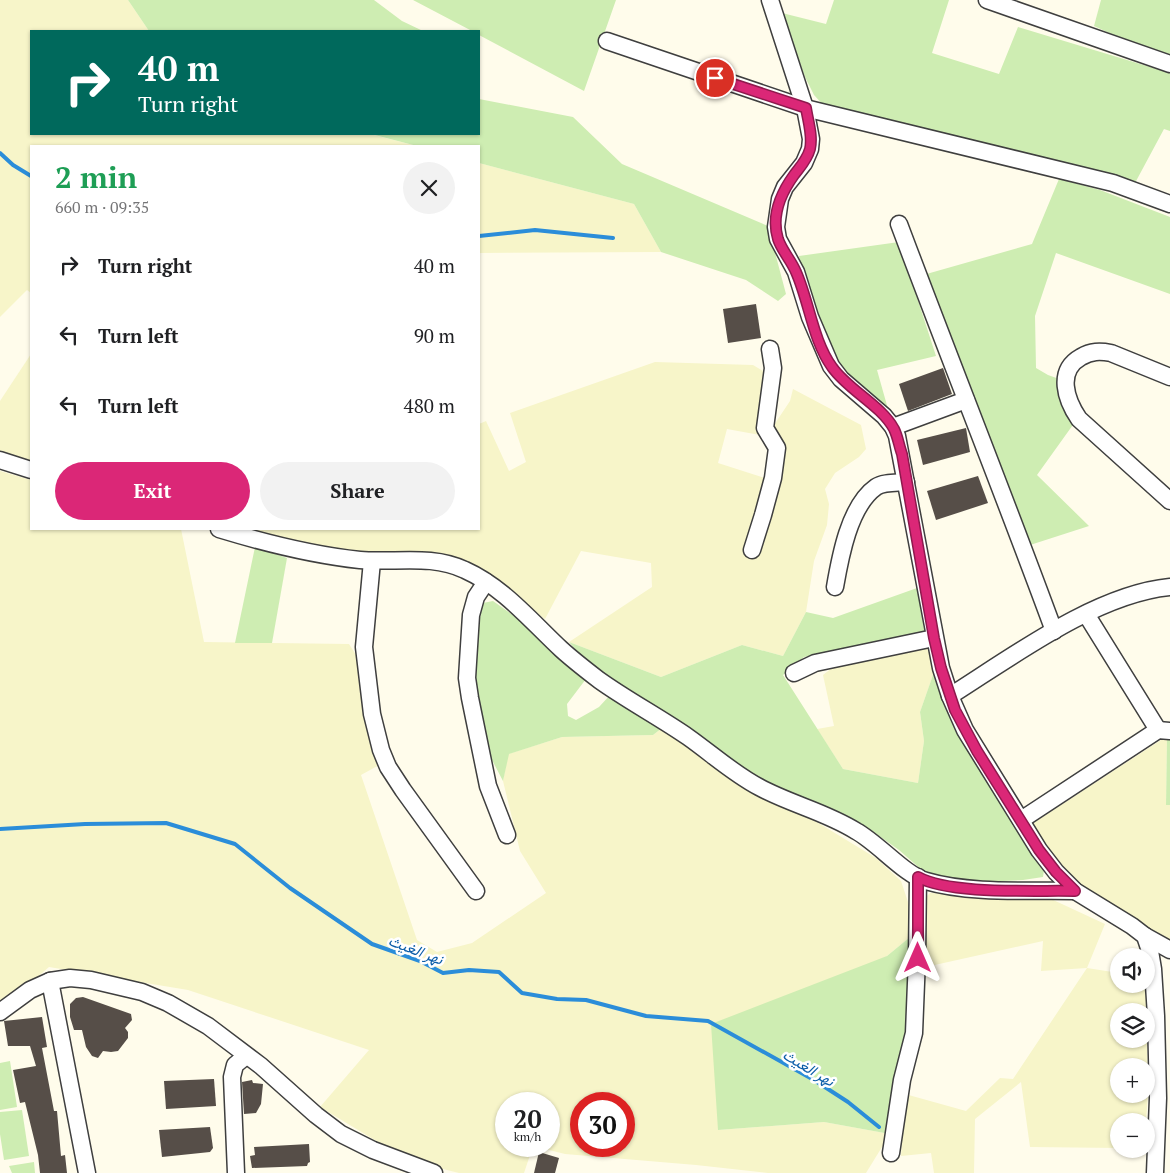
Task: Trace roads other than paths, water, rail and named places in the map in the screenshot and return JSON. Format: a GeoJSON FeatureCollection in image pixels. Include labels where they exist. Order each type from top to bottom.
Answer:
{"type":"FeatureCollection","features":[{"type":"Feature","properties":{"kind":"street"},"geometry":{"type":"LineString","coordinates":[[770,0],[806,108],[810,139],[810,149],[804,163],[785,187],[780,199],[776,227],[778,239],[796,272],[810,317],[831,366],[841,379],[884,416],[893,427],[902,454],[934,638],[950,696],[965,730],[977,751],[1020,820],[1056,872],[1075,891],[1170,950]]}},
{"type":"Feature","properties":{"kind":"street"},"geometry":{"type":"LineString","coordinates":[[987,0],[1170,64]]}},
{"type":"Feature","properties":{"kind":"street"},"geometry":{"type":"LineString","coordinates":[[607,41],[806,108],[1114,183],[1170,204]]}},
{"type":"Feature","properties":{"kind":"street"},"geometry":{"type":"LineString","coordinates":[[899,224],[1010,510],[1054,631]]}},
{"type":"Feature","properties":{"kind":"street"},"geometry":{"type":"LineString","coordinates":[[752,550],[764,516],[777,448],[765,428],[774,368],[770,349]]}},
{"type":"Feature","properties":{"kind":"street"},"geometry":{"type":"LineString","coordinates":[[1170,377],[1102,351],[1085,354],[1076,360],[1070,366],[1067,373],[1066,386],[1071,408],[1079,419],[1170,501]]}},
{"type":"Feature","properties":{"kind":"street"},"geometry":{"type":"LineString","coordinates":[[893,427],[966,400]]}},
{"type":"Feature","properties":{"kind":"street"},"geometry":{"type":"LineString","coordinates":[[0,460],[30,470]]}},
{"type":"Feature","properties":{"kind":"street"},"geometry":{"type":"LineString","coordinates":[[834,587],[841,554],[853,519],[863,500],[877,486],[906,482]]}},
{"type":"Feature","properties":{"kind":"street"},"geometry":{"type":"LineString","coordinates":[[222,530],[266,543],[326,555],[372,561],[410,560],[443,562],[464,569],[486,582],[518,607],[564,652],[600,680],[759,787],[830,818],[869,838],[912,874],[924,881],[964,888],[1075,891]]}},
{"type":"Feature","properties":{"kind":"street"},"geometry":{"type":"LineString","coordinates":[[372,561],[364,647],[372,714],[381,750],[388,767],[403,790],[476,891]]}},
{"type":"Feature","properties":{"kind":"street"},"geometry":{"type":"LineString","coordinates":[[486,582],[476,597],[471,616],[467,678],[488,786],[507,835]]}},
{"type":"Feature","properties":{"kind":"street"},"geometry":{"type":"LineString","coordinates":[[950,696],[1054,631],[1086,614],[1134,594],[1170,588]]}},
{"type":"Feature","properties":{"kind":"street"},"geometry":{"type":"LineString","coordinates":[[1020,820],[1164,731],[1086,614]]}},
{"type":"Feature","properties":{"kind":"street"},"geometry":{"type":"LineString","coordinates":[[794,673],[815,663],[934,638]]}},
{"type":"Feature","properties":{"kind":"street"},"geometry":{"type":"LineString","coordinates":[[891,1153],[902,1080],[914,1032],[918,958],[918,877]]}},
{"type":"Feature","properties":{"kind":"street"},"geometry":{"type":"LineString","coordinates":[[1145,936],[1150,950],[1163,1019],[1164,1099],[1155,1173]]}},
{"type":"Feature","properties":{"kind":"street"},"geometry":{"type":"LineString","coordinates":[[0,1012],[30,990],[50,981],[70,978],[91,980],[142,992],[168,1003],[208,1026],[261,1066],[340,1134],[360,1144],[434,1173]]}},
{"type":"Feature","properties":{"kind":"street"},"geometry":{"type":"LineString","coordinates":[[50,981],[87,1173]]}},
{"type":"Feature","properties":{"kind":"street"},"geometry":{"type":"LineString","coordinates":[[236,1173],[231,1096],[232,1071],[239,1061],[246,1056]]}},
{"type":"Feature","properties":{"kind":"waterway"},"geometry":{"type":"LineString","coordinates":[[0,153],[13,165],[30,175]]}},
{"type":"Feature","properties":{"kind":"waterway"},"geometry":{"type":"LineString","coordinates":[[480,236],[535,230],[613,238]]}},
{"type":"Feature","properties":{"kind":"waterway","name":"نهر الغيث"},"geometry":{"type":"LineString","coordinates":[[0,829],[85,824],[166,823],[235,844],[290,888],[372,944],[420,961],[443,973],[469,970],[499,972],[522,993],[557,999],[586,1000],[646,1016],[708,1021],[814,1080],[848,1102],[879,1127]]}}]}
